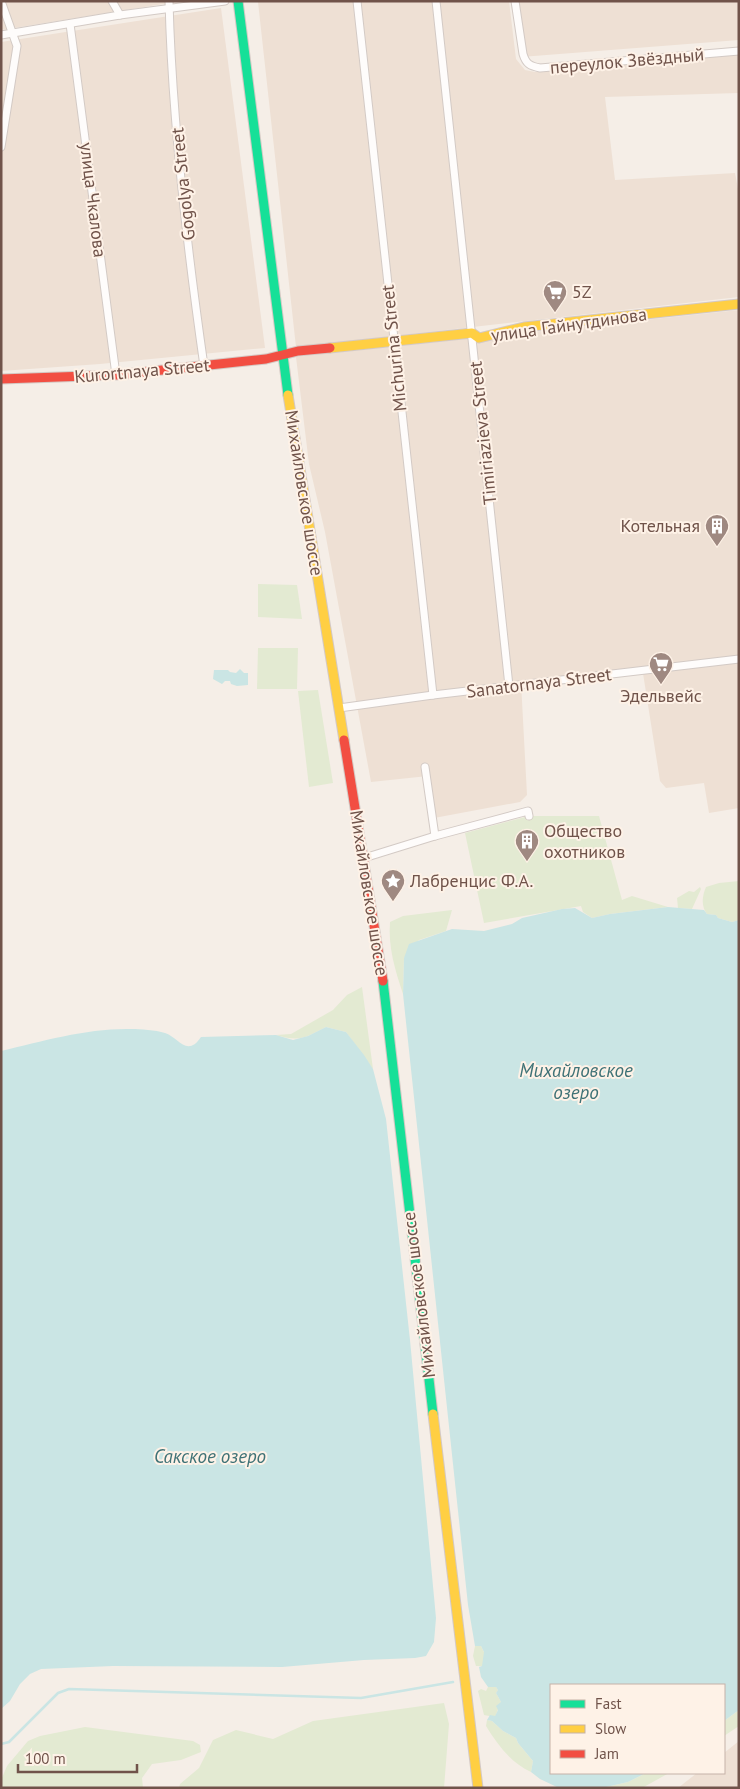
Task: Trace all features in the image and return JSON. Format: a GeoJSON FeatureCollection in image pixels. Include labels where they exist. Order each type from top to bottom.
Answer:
{"type":"FeatureCollection","features":[{"type":"Feature","properties":{"kind":"main road","name":"Михайловское шоссе"},"geometry":{"type":"LineString","coordinates":[[238,1],[282,355],[386,1004],[416,1275],[478,1788]]}},
{"type":"Feature","properties":{"kind":"main road","name":"улица Гайнутдинова"},"geometry":{"type":"LineString","coordinates":[[282,355],[298,351],[472,333],[479,338],[524,327],[739,304]]}},
{"type":"Feature","properties":{"kind":"main road","name":"Kurortnaya Street"},"geometry":{"type":"LineString","coordinates":[[1,379],[116,375],[266,359],[282,355]]}},
{"type":"Feature","properties":{"kind":"street"},"geometry":{"type":"LineString","coordinates":[[1,1],[14,33],[17,46],[1,147]]}},
{"type":"Feature","properties":{"kind":"street"},"geometry":{"type":"LineString","coordinates":[[112,1],[120,15]]}},
{"type":"Feature","properties":{"kind":"street","name":"Gogolya Street"},"geometry":{"type":"LineString","coordinates":[[169,1],[175,107],[204,366]]}},
{"type":"Feature","properties":{"kind":"street"},"geometry":{"type":"LineString","coordinates":[[1,35],[120,15],[169,10],[225,1]]}},
{"type":"Feature","properties":{"kind":"street","name":"Michurina Street"},"geometry":{"type":"LineString","coordinates":[[357,1],[433,695]]}},
{"type":"Feature","properties":{"kind":"street","name":"Timiriazieva Street"},"geometry":{"type":"LineString","coordinates":[[436,1],[509,686]]}},
{"type":"Feature","properties":{"kind":"street","name":"переулок Звёздный"},"geometry":{"type":"LineString","coordinates":[[515,1],[523,54],[526,62],[531,67],[540,68],[739,51]]}},
{"type":"Feature","properties":{"kind":"street","name":"улица Чкалова"},"geometry":{"type":"LineString","coordinates":[[70,24],[116,375]]}},
{"type":"Feature","properties":{"kind":"street","name":"Sanatornaya Street"},"geometry":{"type":"LineString","coordinates":[[339,708],[739,659]]}},
{"type":"Feature","properties":{"kind":"street"},"geometry":{"type":"LineString","coordinates":[[425,767],[436,836]]}},
{"type":"Feature","properties":{"kind":"street"},"geometry":{"type":"LineString","coordinates":[[364,858],[528,811],[529,816]]}},
{"type":"Feature","properties":{"kind":"shaded area"},"geometry":{"type":"Polygon","coordinates":[[[1,1],[182,1],[1,30],[1,1]]]}},
{"type":"Feature","properties":{"kind":"shaded area"},"geometry":{"type":"Polygon","coordinates":[[[509,1],[516,59],[525,70],[535,72],[739,54],[739,93],[605,97],[615,180],[735,173],[739,194],[739,297],[296,347],[258,2],[509,1]]]}},
{"type":"Feature","properties":{"kind":"shaded area"},"geometry":{"type":"Polygon","coordinates":[[[516,1],[739,1],[739,40],[521,57],[516,1]]]}},
{"type":"Feature","properties":{"kind":"shaded area"},"geometry":{"type":"Polygon","coordinates":[[[221,8],[265,348],[100,364],[1,371],[1,42],[221,8]]]}},
{"type":"Feature","properties":{"kind":"shaded area"},"geometry":{"type":"Polygon","coordinates":[[[739,310],[739,808],[709,813],[704,783],[666,788],[660,781],[642,667],[521,682],[527,795],[520,802],[434,818],[428,776],[371,782],[325,532],[309,464],[296,357],[739,310]]]}},
{"type":"Feature","properties":{"kind":"shaded area"},"geometry":{"type":"Polygon","coordinates":[[[739,1741],[739,1788],[678,1788],[696,1774],[725,1774],[725,1752],[739,1741]]]}},
{"type":"Feature","properties":{"kind":"green space"},"geometry":{"type":"Polygon","coordinates":[[[258,584],[297,585],[302,619],[258,617],[258,584]]]}},
{"type":"Feature","properties":{"kind":"green space"},"geometry":{"type":"Polygon","coordinates":[[[258,648],[298,648],[297,689],[257,689],[258,648]]]}},
{"type":"Feature","properties":{"kind":"green space"},"geometry":{"type":"Polygon","coordinates":[[[318,690],[333,783],[309,787],[298,691],[318,690]]]}},
{"type":"Feature","properties":{"kind":"green space"},"geometry":{"type":"Polygon","coordinates":[[[529,816],[599,816],[622,900],[632,896],[668,907],[592,918],[583,912],[581,906],[484,923],[465,833],[529,816]]]}},
{"type":"Feature","properties":{"kind":"green space"},"geometry":{"type":"Polygon","coordinates":[[[739,881],[739,920],[732,922],[718,918],[716,915],[707,914],[703,901],[706,887],[719,883],[739,881]]]}},
{"type":"Feature","properties":{"kind":"green space"},"geometry":{"type":"Polygon","coordinates":[[[700,887],[701,889],[692,909],[678,908],[677,898],[689,891],[694,892],[700,887]]]}},
{"type":"Feature","properties":{"kind":"green space"},"geometry":{"type":"Polygon","coordinates":[[[452,910],[446,931],[419,940],[404,958],[403,994],[391,949],[390,922],[403,916],[452,910]]]}},
{"type":"Feature","properties":{"kind":"green space"},"geometry":{"type":"Polygon","coordinates":[[[362,987],[373,1069],[346,1032],[326,1027],[302,1038],[276,1035],[291,1034],[333,1010],[347,995],[362,987]]]}},
{"type":"Feature","properties":{"kind":"green space"},"geometry":{"type":"Polygon","coordinates":[[[475,1646],[481,1646],[484,1652],[485,1666],[476,1666],[473,1656],[475,1646]]]}},
{"type":"Feature","properties":{"kind":"green space"},"geometry":{"type":"Polygon","coordinates":[[[488,1687],[496,1687],[498,1690],[496,1693],[501,1702],[495,1717],[484,1715],[478,1691],[481,1689],[486,1691],[488,1687]]]}},
{"type":"Feature","properties":{"kind":"green space"},"geometry":{"type":"Polygon","coordinates":[[[444,1703],[449,1724],[444,1788],[179,1788],[180,1784],[199,1768],[213,1740],[236,1730],[273,1739],[313,1721],[444,1703]]]}},
{"type":"Feature","properties":{"kind":"green space"},"geometry":{"type":"Polygon","coordinates":[[[739,1710],[739,1726],[725,1735],[725,1720],[739,1710]]]}},
{"type":"Feature","properties":{"kind":"green space"},"geometry":{"type":"Polygon","coordinates":[[[487,1720],[492,1721],[503,1731],[516,1738],[533,1761],[531,1772],[517,1764],[500,1746],[486,1726],[487,1720]]]}},
{"type":"Feature","properties":{"kind":"green space"},"geometry":{"type":"Polygon","coordinates":[[[85,1727],[193,1741],[200,1745],[201,1752],[181,1760],[152,1764],[142,1778],[143,1788],[1,1788],[1,1780],[7,1766],[28,1741],[40,1736],[85,1727]]]}},
{"type":"Feature","properties":{"kind":"green space"},"geometry":{"type":"Polygon","coordinates":[[[644,1774],[667,1774],[642,1788],[602,1788],[628,1782],[644,1774]]]}},
{"type":"Feature","properties":{"kind":"water"},"geometry":{"type":"Polygon","coordinates":[[[240,669],[244,673],[248,673],[248,685],[237,686],[231,684],[230,681],[225,681],[222,684],[213,679],[214,670],[228,670],[236,673],[240,669]]]}},
{"type":"Feature","properties":{"kind":"water","name":"Михайловское озеро"},"geometry":{"type":"Polygon","coordinates":[[[668,907],[704,910],[707,914],[716,915],[718,918],[732,922],[739,920],[739,1710],[725,1720],[725,1684],[550,1684],[550,1774],[644,1774],[628,1782],[602,1788],[559,1788],[540,1779],[531,1772],[533,1761],[516,1738],[503,1731],[492,1721],[487,1720],[490,1715],[495,1716],[498,1710],[496,1706],[501,1702],[496,1693],[498,1690],[496,1687],[488,1687],[481,1677],[479,1667],[482,1666],[484,1652],[481,1646],[475,1646],[468,1605],[403,994],[404,958],[409,944],[452,929],[484,931],[512,924],[522,918],[562,909],[575,908],[592,918],[668,907]]]}},
{"type":"Feature","properties":{"kind":"water","name":"Сакское озеро"},"geometry":{"type":"Polygon","coordinates":[[[326,1027],[346,1032],[364,1055],[373,1069],[386,1119],[410,1340],[436,1618],[434,1642],[426,1656],[415,1658],[282,1667],[113,1666],[41,1669],[30,1674],[20,1684],[10,1701],[1,1709],[1,1051],[66,1036],[115,1029],[139,1029],[161,1032],[170,1035],[187,1046],[191,1046],[201,1037],[276,1035],[293,1040],[308,1036],[326,1027]]]}},
{"type":"Feature","properties":{"kind":"waterway"},"geometry":{"type":"LineString","coordinates":[[1,1744],[9,1742],[58,1693],[69,1689],[361,1698],[453,1682]]}},
{"type":"Feature","properties":{"kind":"traffic: fast"},"geometry":{"type":"LineString","coordinates":[[238,1],[288,395]]}},
{"type":"Feature","properties":{"kind":"traffic: fast"},"geometry":{"type":"LineString","coordinates":[[383,981],[433,1414]]}},
{"type":"Feature","properties":{"kind":"traffic: slow"},"geometry":{"type":"LineString","coordinates":[[330,348],[472,333],[479,338],[524,327],[739,304]]}},
{"type":"Feature","properties":{"kind":"traffic: slow"},"geometry":{"type":"LineString","coordinates":[[288,395],[344,740]]}},
{"type":"Feature","properties":{"kind":"traffic: slow"},"geometry":{"type":"LineString","coordinates":[[433,1414],[478,1788]]}},
{"type":"Feature","properties":{"kind":"traffic: jam"},"geometry":{"type":"LineString","coordinates":[[1,379],[116,375],[266,359],[298,351],[330,348]]}},
{"type":"Feature","properties":{"kind":"traffic: jam"},"geometry":{"type":"LineString","coordinates":[[344,740],[383,981]]}},
{"type":"Feature","properties":{"kind":"place","name":"5Z"},"geometry":{"type":"Point","coordinates":[555,313]}},
{"type":"Feature","properties":{"kind":"place","name":"Котельная"},"geometry":{"type":"Point","coordinates":[717,547]}},
{"type":"Feature","properties":{"kind":"place","name":"Эдельвейс"},"geometry":{"type":"Point","coordinates":[661,685]}},
{"type":"Feature","properties":{"kind":"place","name":"Общество охотников"},"geometry":{"type":"Point","coordinates":[527,862]}},
{"type":"Feature","properties":{"kind":"place","name":"Лабренцис Ф.А."},"geometry":{"type":"Point","coordinates":[393,902]}}]}
